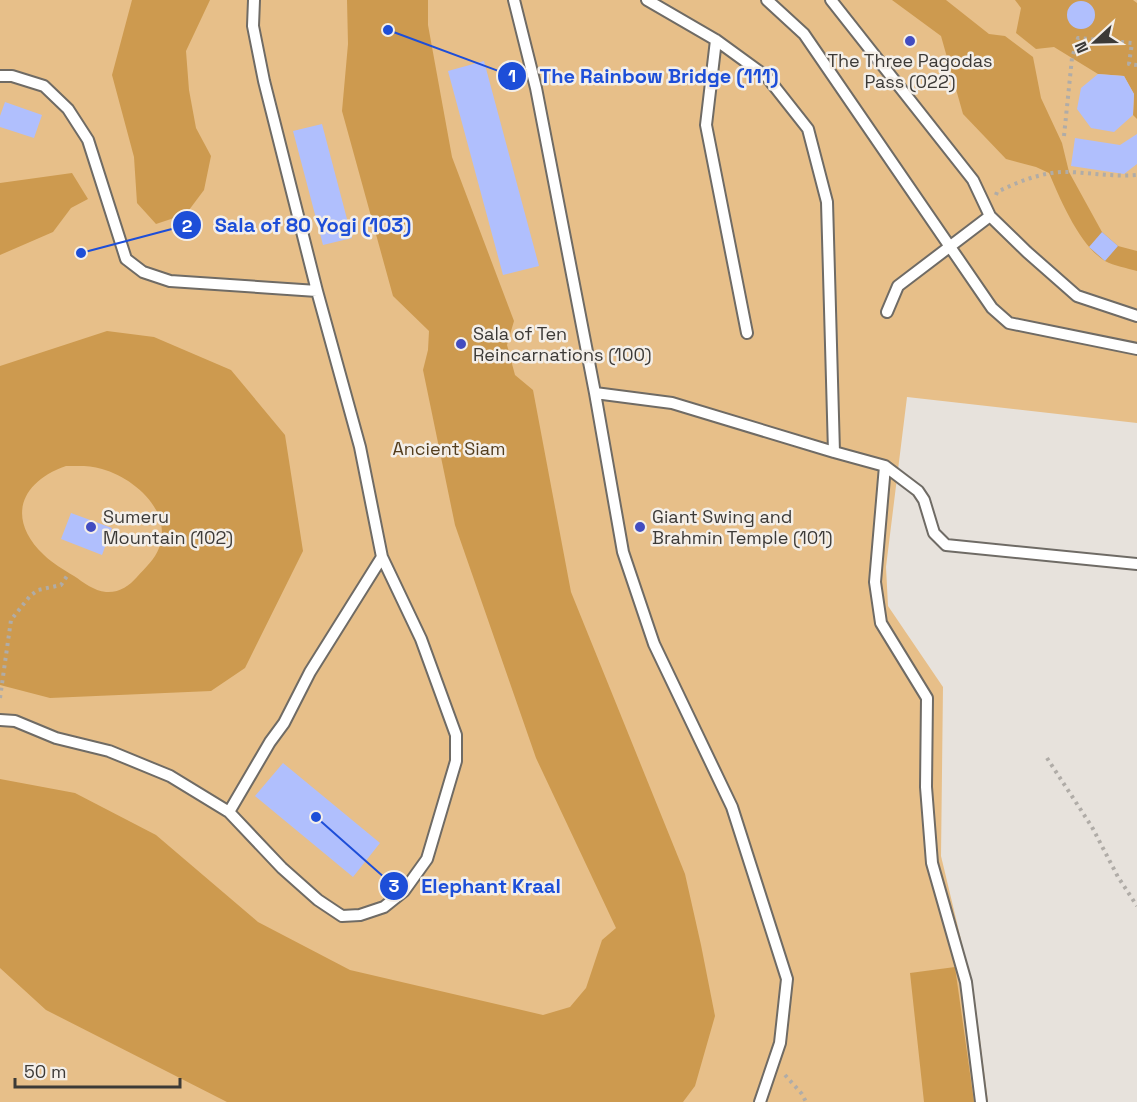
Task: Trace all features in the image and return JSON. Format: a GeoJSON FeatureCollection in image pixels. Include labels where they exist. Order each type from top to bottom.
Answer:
{"type":"FeatureCollection","features":[{"type":"Feature","properties":{"kind":"lane"},"geometry":{"type":"LineString","coordinates":[[0,720],[15,721],[56,738],[109,750],[170,776],[229,812],[282,868],[318,900],[342,916],[360,915],[384,907],[404,891],[427,859],[456,760],[456,735],[421,639],[382,557],[360,447],[317,291],[264,81],[253,26],[254,0]]}},
{"type":"Feature","properties":{"kind":"lane"},"geometry":{"type":"LineString","coordinates":[[514,0],[536,88],[623,552],[654,644],[732,807],[787,979],[780,1043],[760,1102]]}},
{"type":"Feature","properties":{"kind":"lane"},"geometry":{"type":"LineString","coordinates":[[647,0],[716,39],[767,77],[808,129],[827,202],[834,452]]}},
{"type":"Feature","properties":{"kind":"lane"},"geometry":{"type":"LineString","coordinates":[[767,0],[804,34],[992,308],[1009,323],[1137,349]]}},
{"type":"Feature","properties":{"kind":"lane"},"geometry":{"type":"LineString","coordinates":[[831,0],[973,180],[990,216],[1077,296],[1137,316]]}},
{"type":"Feature","properties":{"kind":"lane"},"geometry":{"type":"LineString","coordinates":[[716,39],[706,124],[747,333]]}},
{"type":"Feature","properties":{"kind":"lane"},"geometry":{"type":"LineString","coordinates":[[0,76],[12,76],[44,86],[68,109],[88,140],[126,260],[143,272],[170,281],[317,291]]}},
{"type":"Feature","properties":{"kind":"lane"},"geometry":{"type":"LineString","coordinates":[[887,312],[898,286],[990,216]]}},
{"type":"Feature","properties":{"kind":"lane"},"geometry":{"type":"LineString","coordinates":[[595,393],[672,403],[885,466],[918,491],[924,500],[934,533],[946,545],[1137,564]]}},
{"type":"Feature","properties":{"kind":"lane"},"geometry":{"type":"LineString","coordinates":[[885,466],[875,582],[881,623],[927,698],[926,787],[932,863],[966,982],[981,1102]]}},
{"type":"Feature","properties":{"kind":"lane"},"geometry":{"type":"LineString","coordinates":[[229,812],[270,742],[284,723],[310,672],[382,557]]}},
{"type":"Feature","properties":{"kind":"path"},"geometry":{"type":"LineString","coordinates":[[1064,136],[1072,58],[1078,38],[1132,44],[1129,64],[1137,65]]}},
{"type":"Feature","properties":{"kind":"path"},"geometry":{"type":"LineString","coordinates":[[990,216],[997,192],[1019,182],[1049,173],[1069,172],[1119,177],[1137,175]]}},
{"type":"Feature","properties":{"kind":"path"},"geometry":{"type":"LineString","coordinates":[[0,698],[11,620],[30,596],[38,590],[61,585],[69,573]]}},
{"type":"Feature","properties":{"kind":"path"},"geometry":{"type":"LineString","coordinates":[[1047,758],[1092,827],[1118,877],[1137,906]]}},
{"type":"Feature","properties":{"kind":"path"},"geometry":{"type":"LineString","coordinates":[[774,1062],[802,1094],[806,1102]]}},
{"type":"Feature","properties":{"kind":"green space","name":"Ancient Siam"},"geometry":{"type":"Polygon","coordinates":[[[0,0],[1137,0],[1137,423],[907,397],[886,567],[888,606],[943,687],[941,856],[974,994],[988,1102],[0,1102],[0,0]]]}},
{"type":"Feature","properties":{"kind":"shaded area"},"geometry":{"type":"Polygon","coordinates":[[[132,0],[210,0],[186,51],[189,90],[196,128],[211,156],[204,190],[186,214],[156,224],[137,203],[134,157],[112,75],[132,0]]]}},
{"type":"Feature","properties":{"kind":"shaded area"},"geometry":{"type":"Polygon","coordinates":[[[347,0],[428,0],[428,25],[452,157],[514,321],[507,345],[515,375],[533,390],[571,592],[685,874],[715,1016],[695,1086],[683,1102],[227,1102],[46,1010],[0,968],[0,779],[75,793],[156,835],[258,922],[350,970],[543,1015],[570,1007],[586,988],[602,940],[616,928],[536,758],[455,525],[423,370],[428,350],[429,331],[393,296],[342,111],[348,44],[347,0]]]}},
{"type":"Feature","properties":{"kind":"shaded area"},"geometry":{"type":"Polygon","coordinates":[[[892,0],[946,0],[989,34],[1005,36],[1033,57],[1041,98],[1062,143],[1069,172],[1102,232],[1118,246],[1137,251],[1137,271],[1116,266],[1096,254],[1087,245],[1072,221],[1049,173],[1006,159],[963,114],[941,36],[892,0]]]}},
{"type":"Feature","properties":{"kind":"shaded area"},"geometry":{"type":"Polygon","coordinates":[[[1015,0],[1133,0],[1137,3],[1137,119],[1133,115],[1134,94],[1124,76],[1098,74],[1054,47],[1036,49],[1016,33],[1021,8],[1015,0]]]}},
{"type":"Feature","properties":{"kind":"shaded area"},"geometry":{"type":"Polygon","coordinates":[[[72,173],[88,199],[71,208],[53,232],[0,255],[0,183],[72,173]]]}},
{"type":"Feature","properties":{"kind":"shaded area"},"geometry":{"type":"Polygon","coordinates":[[[107,331],[154,337],[231,370],[285,435],[303,551],[245,668],[211,691],[50,698],[0,685],[0,366],[107,331]],[[66,466],[50,473],[29,492],[22,515],[25,528],[44,555],[58,566],[97,590],[111,592],[119,590],[134,580],[150,563],[159,548],[162,534],[156,509],[138,488],[114,473],[98,468],[66,466]]]}},
{"type":"Feature","properties":{"kind":"shaded area"},"geometry":{"type":"Polygon","coordinates":[[[955,967],[974,1102],[924,1102],[910,973],[955,967]]]}},
{"type":"Feature","properties":{"kind":"building"},"geometry":{"type":"Polygon","coordinates":[[[1081,1],[1091,5],[1095,15],[1091,25],[1081,29],[1071,25],[1067,15],[1071,5],[1081,1]]]}},
{"type":"Feature","properties":{"kind":"building"},"geometry":{"type":"Polygon","coordinates":[[[484,61],[539,266],[503,275],[448,71],[484,61]]]}},
{"type":"Feature","properties":{"kind":"building"},"geometry":{"type":"Polygon","coordinates":[[[1098,74],[1124,76],[1134,94],[1133,115],[1114,132],[1091,128],[1077,109],[1081,88],[1098,74]]]}},
{"type":"Feature","properties":{"kind":"building"},"geometry":{"type":"Polygon","coordinates":[[[5,102],[42,115],[34,138],[0,127],[0,116],[5,102]]]}},
{"type":"Feature","properties":{"kind":"building"},"geometry":{"type":"Polygon","coordinates":[[[322,124],[352,238],[323,245],[293,131],[322,124]]]}},
{"type":"Feature","properties":{"kind":"building"},"geometry":{"type":"Polygon","coordinates":[[[1137,134],[1137,164],[1124,174],[1071,166],[1075,138],[1120,145],[1137,134]]]}},
{"type":"Feature","properties":{"kind":"building"},"geometry":{"type":"Polygon","coordinates":[[[1102,232],[1118,246],[1105,261],[1089,247],[1102,232]]]}},
{"type":"Feature","properties":{"kind":"building"},"geometry":{"type":"Polygon","coordinates":[[[71,513],[112,528],[102,555],[61,539],[71,513]]]}},
{"type":"Feature","properties":{"kind":"building"},"geometry":{"type":"Polygon","coordinates":[[[283,763],[380,843],[353,877],[255,796],[283,763]]]}},
{"type":"Feature","properties":{"kind":"place","name":"The Rainbow Bridge (111)"},"geometry":{"type":"Point","coordinates":[388,30]}},
{"type":"Feature","properties":{"kind":"place","name":"The Three Pagodas Pass (022)"},"geometry":{"type":"Point","coordinates":[910,41]}},
{"type":"Feature","properties":{"kind":"place","name":"Sala of 80 Yogi (103)"},"geometry":{"type":"Point","coordinates":[81,253]}},
{"type":"Feature","properties":{"kind":"place","name":"Sala of Ten Reincarnations (100)"},"geometry":{"type":"Point","coordinates":[461,344]}},
{"type":"Feature","properties":{"kind":"place","name":"Sumeru Mountain (102)"},"geometry":{"type":"Point","coordinates":[91,527]}},
{"type":"Feature","properties":{"kind":"place","name":"Giant Swing and Brahmin Temple (101)"},"geometry":{"type":"Point","coordinates":[640,527]}},
{"type":"Feature","properties":{"kind":"place","name":"Elephant Kraal"},"geometry":{"type":"Point","coordinates":[316,817]}}]}
